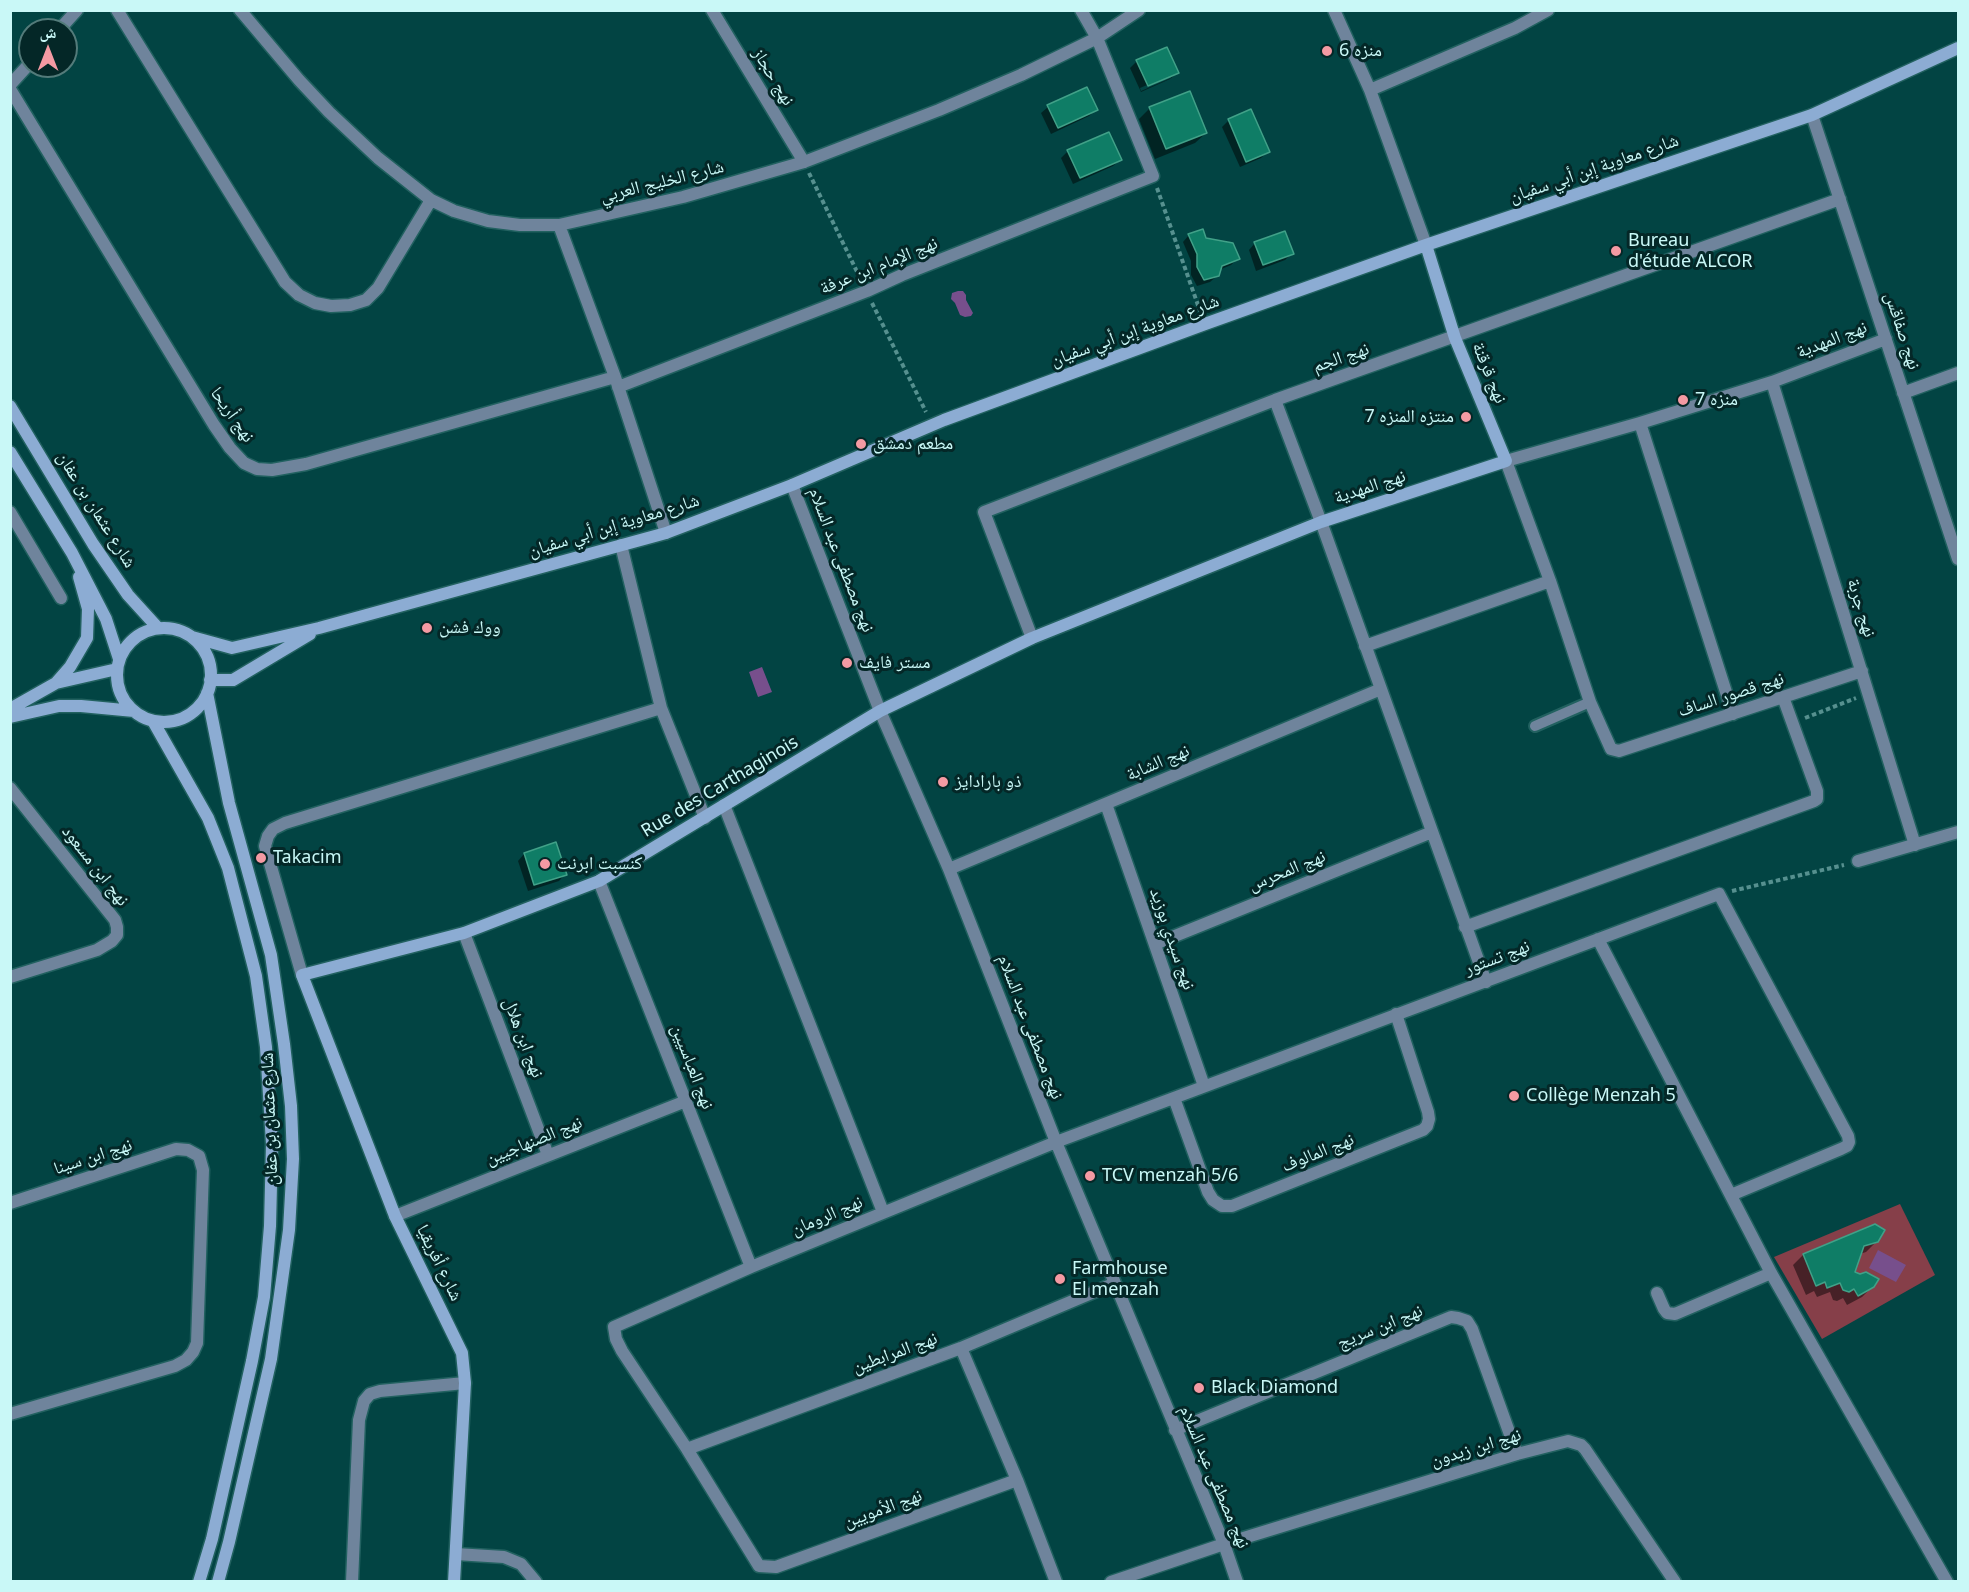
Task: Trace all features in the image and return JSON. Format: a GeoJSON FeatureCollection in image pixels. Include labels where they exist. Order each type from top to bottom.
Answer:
{"type":"FeatureCollection","features":[{"type":"Feature","properties":{"kind":"main road","name":"شارع معاوية إبن أبي سفيان"},"geometry":{"type":"LineString","coordinates":[[158,628],[182,632],[192,638],[232,648],[319,628],[666,533],[792,485],[932,425],[1204,324],[1426,245],[1812,115],[1959,48]]}},
{"type":"Feature","properties":{"kind":"main road","name":"نهج قرقنة"},"geometry":{"type":"LineString","coordinates":[[1426,245],[1455,338],[1506,461]]}},
{"type":"Feature","properties":{"kind":"main road","name":"شارع عثمان بن عفان"},"geometry":{"type":"LineString","coordinates":[[10,406],[93,544],[129,595],[158,628]]}},
{"type":"Feature","properties":{"kind":"main road"},"geometry":{"type":"LineString","coordinates":[[10,452],[72,553],[106,619],[118,664],[117,684],[123,699],[134,711],[153,721],[166,722],[191,713],[200,704],[207,693],[210,680],[207,656],[192,638]]}},
{"type":"Feature","properties":{"kind":"main road","name":"نهج المهدية"},"geometry":{"type":"LineString","coordinates":[[880,711],[1032,638],[1321,522],[1506,461]]}},
{"type":"Feature","properties":{"kind":"main road"},"geometry":{"type":"LineString","coordinates":[[56,683],[70,668],[87,638],[88,609],[72,553]]}},
{"type":"Feature","properties":{"kind":"main road"},"geometry":{"type":"LineString","coordinates":[[118,664],[125,647],[134,638],[146,631],[158,628]]}},
{"type":"Feature","properties":{"kind":"main road","name":"شارع معاوية إبن أبي سفيان"},"geometry":{"type":"LineString","coordinates":[[210,680],[233,680],[319,628]]}},
{"type":"Feature","properties":{"kind":"main road"},"geometry":{"type":"LineString","coordinates":[[10,709],[56,683],[118,664]]}},
{"type":"Feature","properties":{"kind":"main road","name":"شارع عثمان بن عفان"},"geometry":{"type":"LineString","coordinates":[[207,693],[229,803],[271,955],[291,1106],[293,1159],[289,1230],[271,1359],[218,1581]]}},
{"type":"Feature","properties":{"kind":"main road"},"geometry":{"type":"LineString","coordinates":[[10,717],[59,706],[134,711]]}},
{"type":"Feature","properties":{"kind":"main road","name":"Rue des Carthaginois"},"geometry":{"type":"LineString","coordinates":[[302,975],[464,933],[600,881],[880,711]]}},
{"type":"Feature","properties":{"kind":"main road","name":"شارع عثمان بن عفان"},"geometry":{"type":"LineString","coordinates":[[153,721],[208,818],[228,868],[256,976],[266,1047],[272,1144],[270,1226],[264,1298],[214,1527],[199,1581]]}},
{"type":"Feature","properties":{"kind":"main road","name":"شارع أفريقيا"},"geometry":{"type":"LineString","coordinates":[[302,975],[395,1216],[462,1353],[465,1383],[454,1581]]}},
{"type":"Feature","properties":{"kind":"street"},"geometry":{"type":"LineString","coordinates":[[117,10],[285,282],[299,295],[315,303],[331,306],[350,305],[366,300],[378,288],[431,200]]}},
{"type":"Feature","properties":{"kind":"street","name":"شارع الخليج العربي"},"geometry":{"type":"LineString","coordinates":[[240,10],[329,112],[378,158],[431,200],[454,211],[488,221],[520,225],[559,225],[683,197],[804,162],[1022,75],[1097,38],[1139,10]]}},
{"type":"Feature","properties":{"kind":"street","name":"نهج حجاز"},"geometry":{"type":"LineString","coordinates":[[712,10],[804,162]]}},
{"type":"Feature","properties":{"kind":"street"},"geometry":{"type":"LineString","coordinates":[[1081,10],[1097,38],[1153,176]]}},
{"type":"Feature","properties":{"kind":"street","name":"نهج قرقنة"},"geometry":{"type":"LineString","coordinates":[[1334,10],[1370,90],[1426,245]]}},
{"type":"Feature","properties":{"kind":"street"},"geometry":{"type":"LineString","coordinates":[[1370,90],[1515,28],[1548,10]]}},
{"type":"Feature","properties":{"kind":"street","name":"نهج أريحا"},"geometry":{"type":"LineString","coordinates":[[10,87],[214,425],[244,463],[257,469],[272,470],[306,464],[616,382]]}},
{"type":"Feature","properties":{"kind":"street","name":"نهج صفاقس"},"geometry":{"type":"LineString","coordinates":[[1812,115],[1959,559]]}},
{"type":"Feature","properties":{"kind":"street","name":"نهج الإمام ابن عرفة"},"geometry":{"type":"LineString","coordinates":[[616,382],[867,291],[1153,176]]}},
{"type":"Feature","properties":{"kind":"street","name":"نهج الجم"},"geometry":{"type":"LineString","coordinates":[[1032,638],[984,512],[1275,400],[1455,338],[1840,199]]}},
{"type":"Feature","properties":{"kind":"street"},"geometry":{"type":"LineString","coordinates":[[559,225],[616,382],[666,533]]}},
{"type":"Feature","properties":{"kind":"street","name":"نهج المهدية"},"geometry":{"type":"LineString","coordinates":[[1506,461],[1640,423],[1772,381],[1886,339]]}},
{"type":"Feature","properties":{"kind":"street"},"geometry":{"type":"LineString","coordinates":[[1903,393],[1959,373]]}},
{"type":"Feature","properties":{"kind":"street","name":"نهج جربة"},"geometry":{"type":"LineString","coordinates":[[1772,381],[1915,845]]}},
{"type":"Feature","properties":{"kind":"street"},"geometry":{"type":"LineString","coordinates":[[1275,400],[1486,981]]}},
{"type":"Feature","properties":{"kind":"street"},"geometry":{"type":"LineString","coordinates":[[1640,423],[1733,714]]}},
{"type":"Feature","properties":{"kind":"street","name":"نهج قرقنة"},"geometry":{"type":"LineString","coordinates":[[1506,461],[1550,581],[1590,702],[1611,749]]}},
{"type":"Feature","properties":{"kind":"street","name":"نهج مصطفى عبد السلام"},"geometry":{"type":"LineString","coordinates":[[792,485],[880,711],[949,869],[1113,1284],[1224,1544],[1237,1581]]}},
{"type":"Feature","properties":{"kind":"street"},"geometry":{"type":"LineString","coordinates":[[10,512],[62,598]]}},
{"type":"Feature","properties":{"kind":"street"},"geometry":{"type":"LineString","coordinates":[[621,546],[661,708],[705,818]]}},
{"type":"Feature","properties":{"kind":"street"},"geometry":{"type":"LineString","coordinates":[[1365,646],[1550,581]]}},
{"type":"Feature","properties":{"kind":"street","name":"نهج قصور الساف"},"geometry":{"type":"LineString","coordinates":[[1611,749],[1619,751],[1862,671]]}},
{"type":"Feature","properties":{"kind":"street","name":"نهج الشابة"},"geometry":{"type":"LineString","coordinates":[[949,869],[1381,689]]}},
{"type":"Feature","properties":{"kind":"street"},"geometry":{"type":"LineString","coordinates":[[1465,927],[1817,799],[1818,791],[1783,697]]}},
{"type":"Feature","properties":{"kind":"street"},"geometry":{"type":"LineString","coordinates":[[302,975],[265,846],[273,829],[285,823],[661,708]]}},
{"type":"Feature","properties":{"kind":"street","name":"نهج ابن مسعود"},"geometry":{"type":"LineString","coordinates":[[10,788],[115,920],[117,935],[97,950],[10,977]]}},
{"type":"Feature","properties":{"kind":"street","name":"نهج سيدي بوزيد"},"geometry":{"type":"LineString","coordinates":[[1106,804],[1204,1086]]}},
{"type":"Feature","properties":{"kind":"street"},"geometry":{"type":"LineString","coordinates":[[724,805],[883,1212]]}},
{"type":"Feature","properties":{"kind":"street","name":"نهج المحرس"},"geometry":{"type":"LineString","coordinates":[[1155,944],[1432,832]]}},
{"type":"Feature","properties":{"kind":"street"},"geometry":{"type":"LineString","coordinates":[[1858,861],[1959,832]]}},
{"type":"Feature","properties":{"kind":"street","name":"نهج العباسيين"},"geometry":{"type":"LineString","coordinates":[[600,881],[751,1267]]}},
{"type":"Feature","properties":{"kind":"street"},"geometry":{"type":"LineString","coordinates":[[1719,894],[1848,1136],[1849,1142],[1841,1149],[1731,1195]]}},
{"type":"Feature","properties":{"kind":"street","name":"نهج تستور"},"geometry":{"type":"LineString","coordinates":[[1056,1142],[1719,894]]}},
{"type":"Feature","properties":{"kind":"street","name":"نهج ابن هلال"},"geometry":{"type":"LineString","coordinates":[[464,933],[548,1155]]}},
{"type":"Feature","properties":{"kind":"street"},"geometry":{"type":"LineString","coordinates":[[1598,939],[1770,1274],[1947,1581]]}},
{"type":"Feature","properties":{"kind":"street","name":"نهج المالوف"},"geometry":{"type":"LineString","coordinates":[[1174,1098],[1208,1192],[1213,1200],[1222,1206],[1232,1206],[1423,1130],[1427,1126],[1428,1112],[1396,1014]]}},
{"type":"Feature","properties":{"kind":"street","name":"نهج الصنهاجيين"},"geometry":{"type":"LineString","coordinates":[[395,1216],[686,1101]]}},
{"type":"Feature","properties":{"kind":"street","name":"نهج الرومان"},"geometry":{"type":"LineString","coordinates":[[687,1449],[622,1351],[616,1339],[614,1327],[751,1267],[1056,1142]]}},
{"type":"Feature","properties":{"kind":"street","name":"نهج ابن سينا"},"geometry":{"type":"LineString","coordinates":[[10,1203],[176,1149],[188,1150],[199,1156],[203,1170],[197,1343],[193,1352],[186,1360],[175,1366],[10,1414]]}},
{"type":"Feature","properties":{"kind":"street"},"geometry":{"type":"LineString","coordinates":[[1656,1293],[1664,1310],[1675,1314],[1770,1274]]}},
{"type":"Feature","properties":{"kind":"street","name":"نهج المرابطين"},"geometry":{"type":"LineString","coordinates":[[687,1449],[961,1348],[1113,1284]]}},
{"type":"Feature","properties":{"kind":"street","name":"نهج ابن سريج"},"geometry":{"type":"LineString","coordinates":[[1175,1430],[1451,1317],[1467,1322],[1472,1329],[1517,1454]]}},
{"type":"Feature","properties":{"kind":"street"},"geometry":{"type":"LineString","coordinates":[[961,1348],[1017,1480],[1056,1581]]}},
{"type":"Feature","properties":{"kind":"street"},"geometry":{"type":"LineString","coordinates":[[352,1581],[359,1420],[364,1401],[370,1394],[380,1391],[465,1383]]}},
{"type":"Feature","properties":{"kind":"street","name":"نهج ابن زيدون"},"geometry":{"type":"LineString","coordinates":[[1111,1581],[1517,1454],[1568,1441],[1581,1445],[1674,1581]]}},
{"type":"Feature","properties":{"kind":"street","name":"نهج الأمويين"},"geometry":{"type":"LineString","coordinates":[[687,1449],[759,1566],[776,1567],[1017,1480]]}},
{"type":"Feature","properties":{"kind":"street"},"geometry":{"type":"LineString","coordinates":[[456,1554],[504,1557],[521,1563],[536,1581]]}},
{"type":"Feature","properties":{"kind":"lane"},"geometry":{"type":"LineString","coordinates":[[1535,726],[1590,702]]}},
{"type":"Feature","properties":{"kind":"path"},"geometry":{"type":"LineString","coordinates":[[804,162],[932,425]]}},
{"type":"Feature","properties":{"kind":"path"},"geometry":{"type":"LineString","coordinates":[[1153,176],[1204,324]]}},
{"type":"Feature","properties":{"kind":"path"},"geometry":{"type":"LineString","coordinates":[[1793,722],[1868,693]]}},
{"type":"Feature","properties":{"kind":"path"},"geometry":{"type":"LineString","coordinates":[[1719,894],[1858,861]]}},
{"type":"Feature","properties":{"kind":"shaded area"},"geometry":{"type":"Polygon","coordinates":[[[963,291],[966,295],[966,300],[973,313],[971,316],[960,315],[951,299],[952,293],[963,291]]]}},
{"type":"Feature","properties":{"kind":"shaded area"},"geometry":{"type":"Polygon","coordinates":[[[762,667],[772,692],[758,697],[749,672],[762,667]]]}},
{"type":"Feature","properties":{"kind":"shaded area"},"geometry":{"type":"Polygon","coordinates":[[[1900,1204],[1935,1275],[1822,1339],[1774,1257],[1900,1204]]]}},
{"type":"Feature","properties":{"kind":"shaded area"},"geometry":{"type":"Polygon","coordinates":[[[1878,1250],[1906,1265],[1896,1282],[1869,1268],[1878,1250]]]}},
{"type":"Feature","properties":{"kind":"building"},"geometry":{"type":"Polygon","coordinates":[[[1167,47],[1179,73],[1148,86],[1136,60],[1167,47]]]}},
{"type":"Feature","properties":{"kind":"building"},"geometry":{"type":"Polygon","coordinates":[[[1087,87],[1098,110],[1058,128],[1047,105],[1087,87]]]}},
{"type":"Feature","properties":{"kind":"building"},"geometry":{"type":"Polygon","coordinates":[[[1190,91],[1207,133],[1166,149],[1149,107],[1190,91]]]}},
{"type":"Feature","properties":{"kind":"building"},"geometry":{"type":"Polygon","coordinates":[[[1251,109],[1270,152],[1246,162],[1228,119],[1251,109]]]}},
{"type":"Feature","properties":{"kind":"building"},"geometry":{"type":"Polygon","coordinates":[[[1109,132],[1122,160],[1080,178],[1067,150],[1109,132]]]}},
{"type":"Feature","properties":{"kind":"building"},"geometry":{"type":"Polygon","coordinates":[[[1203,229],[1206,238],[1233,243],[1240,259],[1222,266],[1219,276],[1204,280],[1197,267],[1197,254],[1188,234],[1203,229]]]}},
{"type":"Feature","properties":{"kind":"building"},"geometry":{"type":"Polygon","coordinates":[[[1285,231],[1294,254],[1263,265],[1254,242],[1285,231]]]}},
{"type":"Feature","properties":{"kind":"building","name":"كنسبت ابرنت"},"geometry":{"type":"Polygon","coordinates":[[[556,842],[567,875],[534,885],[524,853],[556,842]]]}},
{"type":"Feature","properties":{"kind":"building"},"geometry":{"type":"Polygon","coordinates":[[[1875,1224],[1885,1230],[1878,1242],[1864,1246],[1855,1272],[1860,1274],[1866,1272],[1879,1279],[1874,1287],[1858,1296],[1854,1289],[1849,1292],[1843,1290],[1840,1283],[1827,1288],[1825,1282],[1816,1286],[1803,1254],[1875,1224]]]}},
{"type":"Feature","properties":{"kind":"place","name":"منزه 6"},"geometry":{"type":"Point","coordinates":[1327,51]}},
{"type":"Feature","properties":{"kind":"place","name":"Bureau d'étude ALCOR"},"geometry":{"type":"Point","coordinates":[1616,251]}},
{"type":"Feature","properties":{"kind":"place","name":"منزه 7"},"geometry":{"type":"Point","coordinates":[1683,400]}},
{"type":"Feature","properties":{"kind":"place","name":"منتزه المنزه 7"},"geometry":{"type":"Point","coordinates":[1466,417]}},
{"type":"Feature","properties":{"kind":"place","name":"مطعم دمشق"},"geometry":{"type":"Point","coordinates":[861,444]}},
{"type":"Feature","properties":{"kind":"place","name":"ووك فشن"},"geometry":{"type":"Point","coordinates":[427,628]}},
{"type":"Feature","properties":{"kind":"place","name":"مستر فايف"},"geometry":{"type":"Point","coordinates":[847,663]}},
{"type":"Feature","properties":{"kind":"place","name":"ذو بارادايز"},"geometry":{"type":"Point","coordinates":[943,782]}},
{"type":"Feature","properties":{"kind":"place","name":"Takacim"},"geometry":{"type":"Point","coordinates":[261,858]}},
{"type":"Feature","properties":{"kind":"place","name":"كنسبت ابرنت"},"geometry":{"type":"Point","coordinates":[545,864]}},
{"type":"Feature","properties":{"kind":"place","name":"Collège Menzah 5"},"geometry":{"type":"Point","coordinates":[1514,1096]}},
{"type":"Feature","properties":{"kind":"place","name":"TCV menzah 5/6"},"geometry":{"type":"Point","coordinates":[1090,1176]}},
{"type":"Feature","properties":{"kind":"place","name":"Farmhouse El menzah"},"geometry":{"type":"Point","coordinates":[1060,1279]}},
{"type":"Feature","properties":{"kind":"place","name":"Black Diamond"},"geometry":{"type":"Point","coordinates":[1199,1388]}}]}
